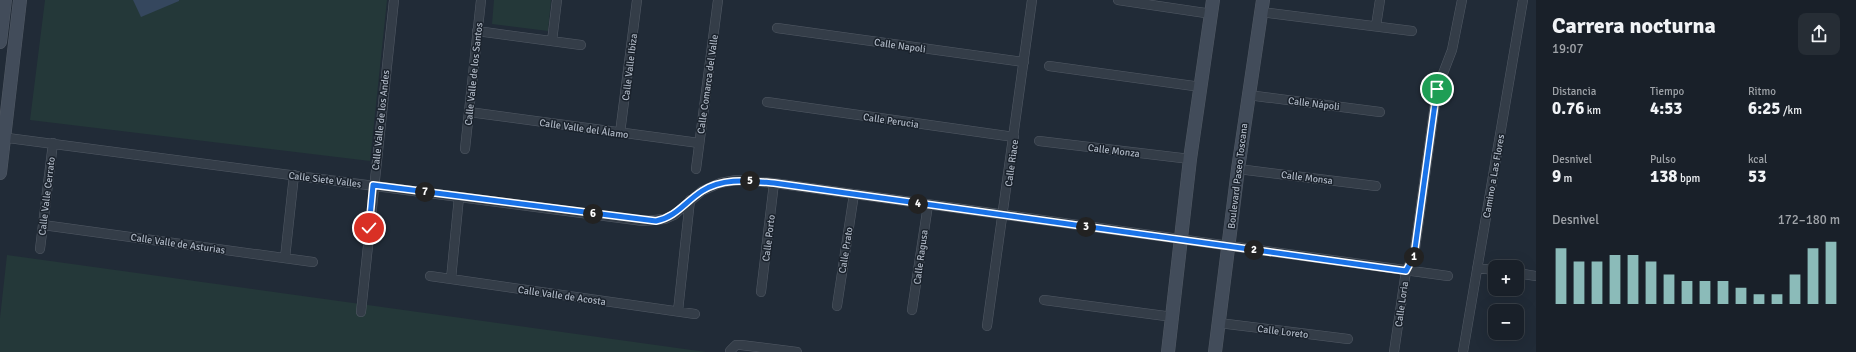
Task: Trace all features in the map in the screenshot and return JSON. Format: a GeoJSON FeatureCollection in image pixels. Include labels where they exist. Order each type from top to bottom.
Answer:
{"type":"FeatureCollection","features":[{"type":"Feature","properties":{"kind":"street"},"geometry":{"type":"LineString","coordinates":[[0,42],[1,18],[5,0]]}},
{"type":"Feature","properties":{"kind":"street"},"geometry":{"type":"LineString","coordinates":[[0,174],[4,102],[20,0]]}},
{"type":"Feature","properties":{"kind":"street","name":"Calle Valle de los Andes"},"geometry":{"type":"LineString","coordinates":[[361,312],[373,185],[394,0]]}},
{"type":"Feature","properties":{"kind":"street","name":"Calle Valle de los Santos"},"geometry":{"type":"LineString","coordinates":[[465,149],[481,0]]}},
{"type":"Feature","properties":{"kind":"street"},"geometry":{"type":"LineString","coordinates":[[552,41],[557,0]]}},
{"type":"Feature","properties":{"kind":"street","name":"Calle Valle Ibiza"},"geometry":{"type":"LineString","coordinates":[[620,133],[637,0]]}},
{"type":"Feature","properties":{"kind":"street","name":"Calle Comarca del Valle"},"geometry":{"type":"LineString","coordinates":[[696,168],[718,0]]}},
{"type":"Feature","properties":{"kind":"street","name":"Calle Riace"},"geometry":{"type":"LineString","coordinates":[[987,326],[1032,0]]}},
{"type":"Feature","properties":{"kind":"street"},"geometry":{"type":"LineString","coordinates":[[1118,0],[1212,14]]}},
{"type":"Feature","properties":{"kind":"street"},"geometry":{"type":"LineString","coordinates":[[1168,352],[1190,159],[1213,0]]}},
{"type":"Feature","properties":{"kind":"street"},"geometry":{"type":"LineString","coordinates":[[1376,26],[1380,0]]}},
{"type":"Feature","properties":{"kind":"street","name":"Calle Loria"},"geometry":{"type":"LineString","coordinates":[[1394,352],[1406,271],[1414,256],[1437,89],[1452,50],[1462,0]]}},
{"type":"Feature","properties":{"kind":"street","name":"Camino a Las Flores"},"geometry":{"type":"LineString","coordinates":[[1463,352],[1523,0]]}},
{"type":"Feature","properties":{"kind":"street"},"geometry":{"type":"LineString","coordinates":[[1262,6],[1412,31]]}},
{"type":"Feature","properties":{"kind":"street","name":"Boulevard Paseo Toscana"},"geometry":{"type":"LineString","coordinates":[[1215,352],[1248,95],[1262,6]]}},
{"type":"Feature","properties":{"kind":"street","name":"Calle Napoli"},"geometry":{"type":"LineString","coordinates":[[776,28],[1024,62]]}},
{"type":"Feature","properties":{"kind":"street"},"geometry":{"type":"LineString","coordinates":[[478,31],[581,45]]}},
{"type":"Feature","properties":{"kind":"street"},"geometry":{"type":"LineString","coordinates":[[1049,66],[1201,87]]}},
{"type":"Feature","properties":{"kind":"street","name":"Calle Nápoli"},"geometry":{"type":"LineString","coordinates":[[1248,95],[1380,112]]}},
{"type":"Feature","properties":{"kind":"street","name":"Calle Perucia"},"geometry":{"type":"LineString","coordinates":[[767,102],[1014,138]]}},
{"type":"Feature","properties":{"kind":"street","name":"Calle Valle del Álamo"},"geometry":{"type":"LineString","coordinates":[[469,112],[699,143]]}},
{"type":"Feature","properties":{"kind":"street","name":"Calle Siete Valles"},"geometry":{"type":"LineString","coordinates":[[2,137],[656,221],[674,215],[702,191],[727,182],[736,180],[774,183],[1448,276]]}},
{"type":"Feature","properties":{"kind":"street","name":"Calle Monza"},"geometry":{"type":"LineString","coordinates":[[1039,142],[1190,159]]}},
{"type":"Feature","properties":{"kind":"street","name":"Calle Valle Cerrato"},"geometry":{"type":"LineString","coordinates":[[40,249],[53,143]]}},
{"type":"Feature","properties":{"kind":"street","name":"Calle Monsa"},"geometry":{"type":"LineString","coordinates":[[1238,169],[1376,186]]}},
{"type":"Feature","properties":{"kind":"street"},"geometry":{"type":"LineString","coordinates":[[285,258],[294,175]]}},
{"type":"Feature","properties":{"kind":"street","name":"Calle Porto"},"geometry":{"type":"LineString","coordinates":[[761,292],[774,183]]}},
{"type":"Feature","properties":{"kind":"street","name":"Calle Prato"},"geometry":{"type":"LineString","coordinates":[[837,306],[854,194]]}},
{"type":"Feature","properties":{"kind":"street"},"geometry":{"type":"LineString","coordinates":[[451,279],[460,197]]}},
{"type":"Feature","properties":{"kind":"street"},"geometry":{"type":"LineString","coordinates":[[678,311],[690,200]]}},
{"type":"Feature","properties":{"kind":"street","name":"Calle Ragusa"},"geometry":{"type":"LineString","coordinates":[[912,310],[928,205]]}},
{"type":"Feature","properties":{"kind":"street","name":"Calle Valle de Asturias"},"geometry":{"type":"LineString","coordinates":[[43,224],[313,262]]}},
{"type":"Feature","properties":{"kind":"street"},"geometry":{"type":"LineString","coordinates":[[1477,268],[1488,269]]}},
{"type":"Feature","properties":{"kind":"street"},"geometry":{"type":"LineString","coordinates":[[1524,274],[1536,276]]}},
{"type":"Feature","properties":{"kind":"street","name":"Calle Valle de Acosta"},"geometry":{"type":"LineString","coordinates":[[430,276],[695,314]]}},
{"type":"Feature","properties":{"kind":"street"},"geometry":{"type":"LineString","coordinates":[[1044,300],[1173,316]]}},
{"type":"Feature","properties":{"kind":"street","name":"Calle Loreto"},"geometry":{"type":"LineString","coordinates":[[1219,323],[1348,339]]}},
{"type":"Feature","properties":{"kind":"street"},"geometry":{"type":"LineString","coordinates":[[730,351],[738,345],[797,352]]}},
{"type":"Feature","properties":{"kind":"green space"},"geometry":{"type":"Polygon","coordinates":[[[45,0],[387,0],[370,161],[30,120],[45,0]]]}},
{"type":"Feature","properties":{"kind":"green space"},"geometry":{"type":"Polygon","coordinates":[[[494,0],[551,0],[548,31],[492,24],[494,0]]]}},
{"type":"Feature","properties":{"kind":"green space"},"geometry":{"type":"Polygon","coordinates":[[[7,255],[706,352],[0,352],[0,318],[7,255]]]}},
{"type":"Feature","properties":{"kind":"water"},"geometry":{"type":"Polygon","coordinates":[[[133,0],[179,0],[179,1],[141,17],[133,0]]]}},
{"type":"Feature","properties":{"kind":"route"},"geometry":{"type":"LineString","coordinates":[[369,228],[373,185],[643,221],[656,221],[674,215],[702,191],[720,183],[736,180],[774,183],[1406,271],[1414,256],[1437,89]]}}]}
